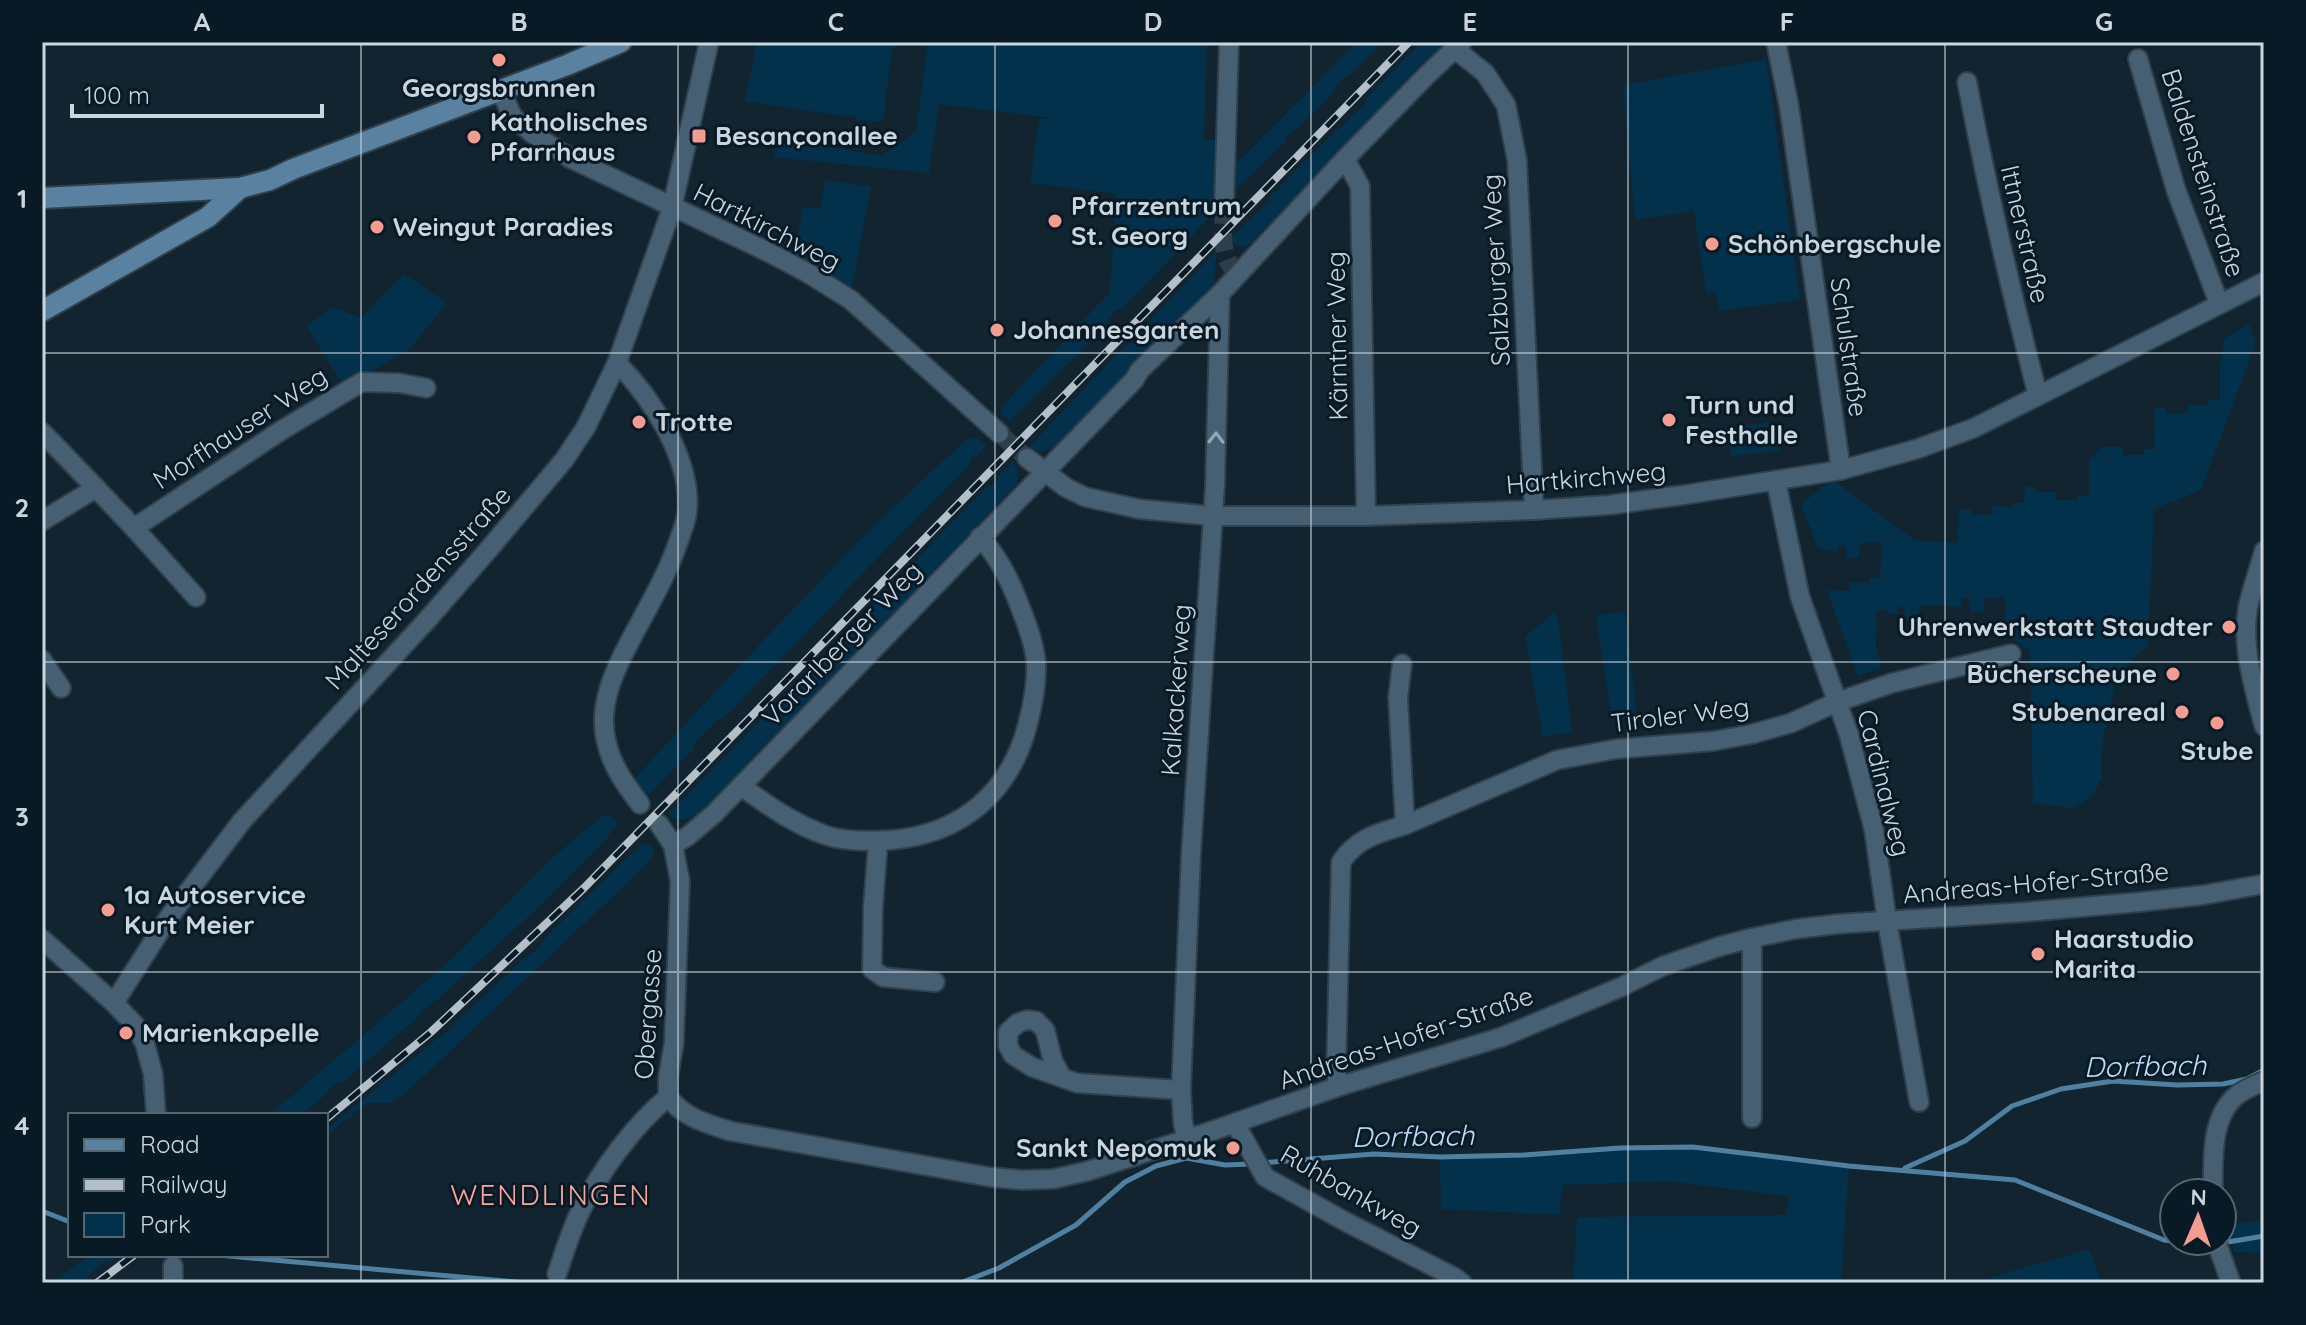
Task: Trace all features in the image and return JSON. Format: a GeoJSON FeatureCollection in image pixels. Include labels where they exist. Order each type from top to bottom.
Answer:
{"type":"FeatureCollection","features":[{"type":"Feature","properties":{"kind":"street"},"geometry":{"type":"LineString","coordinates":[[42,198],[240,188],[270,180],[621,42]]}},
{"type":"Feature","properties":{"kind":"street","name":"Malteserordensstraße"},"geometry":{"type":"LineString","coordinates":[[114,1003],[169,917],[242,821],[428,619],[564,460],[586,427],[617,363],[672,208],[709,42]]}},
{"type":"Feature","properties":{"kind":"street"},"geometry":{"type":"LineString","coordinates":[[1224,206],[1229,42]]}},
{"type":"Feature","properties":{"kind":"street","name":"Schulstraße"},"geometry":{"type":"LineString","coordinates":[[1776,42],[1789,106],[1841,470]]}},
{"type":"Feature","properties":{"kind":"street","name":"Vorarlberger Weg"},"geometry":{"type":"LineString","coordinates":[[673,845],[706,821],[741,786],[1045,473],[1140,370],[1220,294],[1345,159],[1459,46]]}},
{"type":"Feature","properties":{"kind":"street","name":"Salzburger Weg"},"geometry":{"type":"LineString","coordinates":[[1459,46],[1485,73],[1506,105],[1517,160],[1534,510]]}},
{"type":"Feature","properties":{"kind":"street","name":"Baldensteinstraße"},"geometry":{"type":"LineString","coordinates":[[2138,59],[2176,190],[2219,303]]}},
{"type":"Feature","properties":{"kind":"street","name":"Ittnerstraße"},"geometry":{"type":"LineString","coordinates":[[1967,82],[1987,187],[2038,396]]}},
{"type":"Feature","properties":{"kind":"street","name":"Hartkirchweg"},"geometry":{"type":"LineString","coordinates":[[500,90],[513,117],[570,158],[764,250],[851,300],[999,433]]}},
{"type":"Feature","properties":{"kind":"street","name":"Kärntner Weg"},"geometry":{"type":"LineString","coordinates":[[1345,159],[1360,186],[1366,516]]}},
{"type":"Feature","properties":{"kind":"street"},"geometry":{"type":"LineString","coordinates":[[42,311],[208,217],[240,188]]}},
{"type":"Feature","properties":{"kind":"street","name":"Hartkirchweg"},"geometry":{"type":"LineString","coordinates":[[1027,458],[1065,487],[1085,497],[1139,509],[1213,516],[1366,516],[1609,505],[1841,470],[1917,449],[1974,428],[2264,282]]}},
{"type":"Feature","properties":{"kind":"street","name":"Kalkackerweg"},"geometry":{"type":"LineString","coordinates":[[1187,1139],[1181,1090],[1191,854],[1213,516],[1220,294]]}},
{"type":"Feature","properties":{"kind":"street"},"geometry":{"type":"LineString","coordinates":[[617,363],[654,409],[680,460],[688,491],[687,515],[677,546],[667,572],[618,663],[610,685],[604,721],[605,738],[613,764],[640,804]]}},
{"type":"Feature","properties":{"kind":"street","name":"Morfhauser Weg"},"geometry":{"type":"LineString","coordinates":[[134,528],[282,430],[362,382],[399,383],[426,388]]}},
{"type":"Feature","properties":{"kind":"street"},"geometry":{"type":"LineString","coordinates":[[42,432],[196,597]]}},
{"type":"Feature","properties":{"kind":"street","name":"Cardinalweg"},"geometry":{"type":"LineString","coordinates":[[1776,481],[1800,597],[1861,775],[1874,830],[1919,1102]]}},
{"type":"Feature","properties":{"kind":"street"},"geometry":{"type":"LineString","coordinates":[[42,521],[96,488]]}},
{"type":"Feature","properties":{"kind":"street"},"geometry":{"type":"LineString","coordinates":[[741,786],[772,808],[825,835],[846,840],[905,839],[929,833],[966,816],[986,800],[1016,760],[1024,741],[1036,663],[1031,637],[1013,587],[995,553],[980,537]]}},
{"type":"Feature","properties":{"kind":"street"},"geometry":{"type":"LineString","coordinates":[[2264,551],[2246,625],[2249,666],[2264,726]]}},
{"type":"Feature","properties":{"kind":"street","name":"Tiroler Weg"},"geometry":{"type":"LineString","coordinates":[[1340,1086],[1336,1074],[1341,862],[1351,847],[1557,760],[1616,749],[1714,741],[1752,734],[1791,723],[1837,702],[1892,683],[2011,654]]}},
{"type":"Feature","properties":{"kind":"street"},"geometry":{"type":"LineString","coordinates":[[42,660],[61,688]]}},
{"type":"Feature","properties":{"kind":"street"},"geometry":{"type":"LineString","coordinates":[[1402,664],[1398,697],[1405,825]]}},
{"type":"Feature","properties":{"kind":"street","name":"Obergasse"},"geometry":{"type":"LineString","coordinates":[[557,1274],[591,1190],[639,1123],[668,1097],[681,904],[673,845],[659,824]]}},
{"type":"Feature","properties":{"kind":"street"},"geometry":{"type":"LineString","coordinates":[[878,841],[872,969],[883,977],[935,982]]}},
{"type":"Feature","properties":{"kind":"street","name":"Andreas-Hofer-Straße"},"geometry":{"type":"LineString","coordinates":[[668,1097],[684,1114],[696,1121],[730,1131],[976,1174],[1022,1180],[1053,1179],[1088,1171],[1340,1086],[1502,1037],[1663,966],[1752,938],[1809,927],[2140,902],[2264,884]]}},
{"type":"Feature","properties":{"kind":"street"},"geometry":{"type":"LineString","coordinates":[[1752,938],[1752,1118]]}},
{"type":"Feature","properties":{"kind":"street"},"geometry":{"type":"LineString","coordinates":[[42,939],[135,1025],[145,1044],[153,1074],[156,1113]]}},
{"type":"Feature","properties":{"kind":"street"},"geometry":{"type":"LineString","coordinates":[[1061,1076],[1077,1083],[1181,1090]]}},
{"type":"Feature","properties":{"kind":"street"},"geometry":{"type":"LineString","coordinates":[[2214,1177],[2216,1136],[2222,1114],[2234,1097],[2264,1081]]}},
{"type":"Feature","properties":{"kind":"street","name":"Ruhbankweg"},"geometry":{"type":"LineString","coordinates":[[1235,1123],[1265,1177],[1462,1283]]}},
{"type":"Feature","properties":{"kind":"street"},"geometry":{"type":"LineString","coordinates":[[2221,1257],[2231,1283]]}},
{"type":"Feature","properties":{"kind":"green space"},"geometry":{"type":"Polygon","coordinates":[[[767,42],[902,42],[892,49],[883,122],[745,101],[756,46],[767,42]]]}},
{"type":"Feature","properties":{"kind":"green space"},"geometry":{"type":"Polygon","coordinates":[[[928,42],[1207,42],[1204,140],[1215,140],[1215,212],[1010,421],[1001,409],[1006,402],[1109,293],[1117,194],[1030,183],[1039,119],[1052,118],[939,104],[929,173],[773,157],[779,139],[799,145],[800,142],[819,148],[820,145],[882,156],[916,132],[928,42]]]}},
{"type":"Feature","properties":{"kind":"green space"},"geometry":{"type":"Polygon","coordinates":[[[1357,42],[1383,42],[1339,82],[1333,93],[1298,128],[1285,137],[1285,142],[1240,184],[1233,195],[1233,167],[1357,42]]]}},
{"type":"Feature","properties":{"kind":"green space"},"geometry":{"type":"Polygon","coordinates":[[[1422,42],[1450,42],[1252,243],[1245,247],[1237,246],[1233,235],[1366,103],[1367,98],[1422,42]]]}},
{"type":"Feature","properties":{"kind":"green space"},"geometry":{"type":"Polygon","coordinates":[[[1766,59],[1800,300],[1719,311],[1715,292],[1706,293],[1694,211],[1635,220],[1623,85],[1766,59]]]}},
{"type":"Feature","properties":{"kind":"green space"},"geometry":{"type":"Polygon","coordinates":[[[825,180],[871,187],[851,292],[794,255],[803,207],[820,209],[825,180]]]}},
{"type":"Feature","properties":{"kind":"green space"},"geometry":{"type":"Polygon","coordinates":[[[1217,250],[1214,285],[1055,447],[1040,452],[1029,447],[1126,345],[1141,335],[1141,330],[1217,250]]]}},
{"type":"Feature","properties":{"kind":"green space"},"geometry":{"type":"Polygon","coordinates":[[[404,274],[447,303],[408,351],[344,386],[306,326],[332,307],[361,318],[404,274]]]}},
{"type":"Feature","properties":{"kind":"green space"},"geometry":{"type":"Polygon","coordinates":[[[2249,324],[2256,342],[2201,490],[2154,509],[2148,646],[2126,666],[2117,682],[2103,741],[2102,778],[2092,797],[2072,808],[2033,803],[2030,651],[2005,633],[2005,597],[1984,599],[1983,613],[1970,612],[1970,598],[1961,598],[1961,607],[1919,605],[1919,619],[1905,619],[1904,607],[1898,607],[1898,614],[1877,610],[1876,647],[1882,667],[1858,676],[1827,590],[1849,591],[1850,582],[1869,583],[1870,578],[1880,578],[1882,542],[1860,543],[1859,558],[1846,558],[1846,545],[1839,545],[1838,552],[1818,548],[1801,504],[1833,480],[1914,540],[1957,543],[1959,509],[1971,509],[1971,514],[1992,515],[1992,506],[2013,507],[2014,503],[2024,503],[2025,487],[2035,487],[2035,492],[2056,492],[2056,500],[2078,500],[2078,496],[2089,496],[2089,460],[2101,447],[2123,447],[2123,455],[2144,455],[2144,449],[2154,449],[2155,408],[2166,408],[2166,413],[2187,414],[2188,405],[2208,405],[2209,400],[2220,400],[2224,339],[2249,324]]]}},
{"type":"Feature","properties":{"kind":"green space"},"geometry":{"type":"Polygon","coordinates":[[[1775,422],[1779,451],[1731,456],[1728,428],[1775,422]]]}},
{"type":"Feature","properties":{"kind":"green space"},"geometry":{"type":"Polygon","coordinates":[[[972,438],[986,446],[977,456],[973,456],[967,468],[723,719],[720,717],[694,743],[693,750],[647,797],[635,785],[635,778],[837,563],[921,481],[972,438]]]}},
{"type":"Feature","properties":{"kind":"green space"},"geometry":{"type":"Polygon","coordinates":[[[1014,461],[1017,484],[707,807],[684,820],[668,815],[988,486],[994,485],[1014,461]]]}},
{"type":"Feature","properties":{"kind":"green space"},"geometry":{"type":"Polygon","coordinates":[[[1555,612],[1572,732],[1543,737],[1525,637],[1555,612]]]}},
{"type":"Feature","properties":{"kind":"green space"},"geometry":{"type":"Polygon","coordinates":[[[1625,612],[1637,717],[1612,721],[1596,615],[1625,612]]]}},
{"type":"Feature","properties":{"kind":"green space"},"geometry":{"type":"Polygon","coordinates":[[[603,815],[609,815],[619,825],[529,916],[343,1082],[336,1083],[303,1113],[273,1113],[451,960],[552,858],[603,815]]]}},
{"type":"Feature","properties":{"kind":"green space"},"geometry":{"type":"Polygon","coordinates":[[[639,844],[650,845],[654,849],[652,858],[408,1091],[390,1103],[367,1103],[328,1134],[328,1128],[451,1029],[528,955],[536,951],[547,936],[626,858],[638,850],[639,844]]]}},
{"type":"Feature","properties":{"kind":"green space"},"geometry":{"type":"Polygon","coordinates":[[[1693,1147],[1849,1166],[1841,1283],[1573,1283],[1577,1217],[1786,1215],[1789,1196],[1668,1181],[1563,1185],[1559,1215],[1441,1209],[1440,1157],[1693,1147]]]}},
{"type":"Feature","properties":{"kind":"green space"},"geometry":{"type":"Polygon","coordinates":[[[2264,1220],[2264,1253],[2238,1252],[2238,1224],[2264,1220]]]}},
{"type":"Feature","properties":{"kind":"green space"},"geometry":{"type":"Polygon","coordinates":[[[2089,1249],[2102,1283],[1971,1283],[2089,1249]]]}},
{"type":"Feature","properties":{"kind":"green space"},"geometry":{"type":"Polygon","coordinates":[[[88,1257],[116,1257],[110,1262],[103,1262],[81,1283],[52,1283],[88,1257]]]}},
{"type":"Feature","properties":{"kind":"waterway","name":"Dorfbach"},"geometry":{"type":"LineString","coordinates":[[1905,1168],[1965,1141],[2012,1106],[2061,1089],[2113,1081],[2223,1084],[2247,1079],[2264,1070]]}},
{"type":"Feature","properties":{"kind":"waterway","name":"Dorfbach"},"geometry":{"type":"LineString","coordinates":[[1260,1163],[1374,1154],[1440,1157],[1693,1147],[1849,1166],[2015,1180],[2158,1238]]}},
{"type":"Feature","properties":{"kind":"waterway","name":"Dorfbach"},"geometry":{"type":"LineString","coordinates":[[960,1283],[999,1268],[1076,1225],[1125,1182],[1156,1166],[1186,1158],[1225,1165],[1250,1164]]}},
{"type":"Feature","properties":{"kind":"waterway","name":"Dorfbach"},"geometry":{"type":"LineString","coordinates":[[42,1211],[68,1221]]}},
{"type":"Feature","properties":{"kind":"waterway","name":"Dorfbach"},"geometry":{"type":"LineString","coordinates":[[2238,1240],[2264,1236]]}},
{"type":"Feature","properties":{"kind":"waterway","name":"Dorfbach"},"geometry":{"type":"LineString","coordinates":[[241,1257],[526,1283]]}},
{"type":"Feature","properties":{"kind":"tunnel"},"geometry":{"type":"LineString","coordinates":[[1224,206],[1225,252],[1238,274]]}},
{"type":"Feature","properties":{"kind":"tunnel"},"geometry":{"type":"LineString","coordinates":[[999,433],[1027,458]]}},
{"type":"Feature","properties":{"kind":"railway"},"geometry":{"type":"LineString","coordinates":[[328,1117],[431,1032],[583,889],[1409,42]]}},
{"type":"Feature","properties":{"kind":"railway"},"geometry":{"type":"LineString","coordinates":[[97,1283],[131,1257]]}},
{"type":"Feature","properties":{"kind":"place","name":"Georgsbrunnen"},"geometry":{"type":"Point","coordinates":[499,60]}},
{"type":"Feature","properties":{"kind":"place","name":"Besançonallee"},"geometry":{"type":"Point","coordinates":[699,136]}},
{"type":"Feature","properties":{"kind":"place","name":"Katholisches Pfarrhaus"},"geometry":{"type":"Point","coordinates":[474,137]}},
{"type":"Feature","properties":{"kind":"place","name":"Pfarrzentrum St. Georg"},"geometry":{"type":"Point","coordinates":[1055,221]}},
{"type":"Feature","properties":{"kind":"place","name":"Weingut Paradies"},"geometry":{"type":"Point","coordinates":[377,227]}},
{"type":"Feature","properties":{"kind":"place","name":"Schönbergschule"},"geometry":{"type":"Point","coordinates":[1712,244]}},
{"type":"Feature","properties":{"kind":"place","name":"Johannesgarten"},"geometry":{"type":"Point","coordinates":[997,330]}},
{"type":"Feature","properties":{"kind":"place","name":"Turn und Festhalle"},"geometry":{"type":"Point","coordinates":[1669,420]}},
{"type":"Feature","properties":{"kind":"place","name":"Trotte"},"geometry":{"type":"Point","coordinates":[639,422]}},
{"type":"Feature","properties":{"kind":"place","name":"Uhrenwerkstatt Staudter"},"geometry":{"type":"Point","coordinates":[2229,627]}},
{"type":"Feature","properties":{"kind":"place","name":"Bücherscheune"},"geometry":{"type":"Point","coordinates":[2173,674]}},
{"type":"Feature","properties":{"kind":"place","name":"Stubenareal"},"geometry":{"type":"Point","coordinates":[2182,712]}},
{"type":"Feature","properties":{"kind":"place","name":"Stube"},"geometry":{"type":"Point","coordinates":[2217,723]}},
{"type":"Feature","properties":{"kind":"place","name":"1a Autoservice Kurt Meier"},"geometry":{"type":"Point","coordinates":[108,910]}},
{"type":"Feature","properties":{"kind":"place","name":"Haarstudio Marita"},"geometry":{"type":"Point","coordinates":[2038,954]}},
{"type":"Feature","properties":{"kind":"place","name":"Marienkapelle"},"geometry":{"type":"Point","coordinates":[126,1033]}},
{"type":"Feature","properties":{"kind":"place","name":"Sankt Nepomuk"},"geometry":{"type":"Point","coordinates":[1233,1148]}},
{"type":"Feature","properties":{"kind":"district","name":"WENDLINGEN"},"geometry":{"type":"Point","coordinates":[551,1195]}}]}
